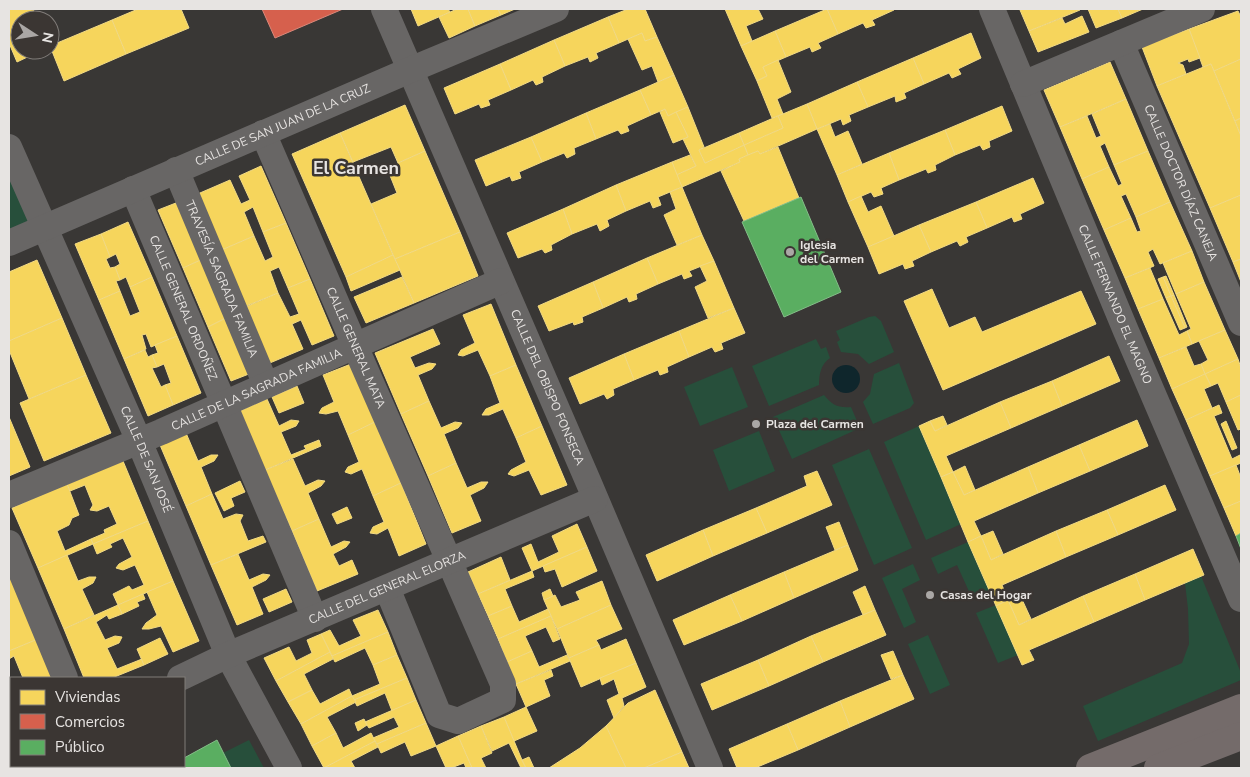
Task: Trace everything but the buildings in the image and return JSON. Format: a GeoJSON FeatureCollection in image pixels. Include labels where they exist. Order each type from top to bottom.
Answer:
{"type":"FeatureCollection","features":[{"type":"Feature","properties":{"kind":"main road"},"geometry":{"type":"LineString","coordinates":[[1090,768],[1241,708]]}},
{"type":"Feature","properties":{"kind":"main road"},"geometry":{"type":"LineString","coordinates":[[1158,768],[1241,736]]}},
{"type":"Feature","properties":{"kind":"street","name":"CALLE DEL OBISPO FONSECA"},"geometry":{"type":"LineString","coordinates":[[384,9],[710,768]]}},
{"type":"Feature","properties":{"kind":"street","name":"CALLE DE SAN JUAN DE LA CRUZ"},"geometry":{"type":"LineString","coordinates":[[9,243],[556,9]]}},
{"type":"Feature","properties":{"kind":"street","name":"CALLE FERNANDO EL MAGNO"},"geometry":{"type":"LineString","coordinates":[[992,9],[1122,322],[1241,599]]}},
{"type":"Feature","properties":{"kind":"street"},"geometry":{"type":"LineString","coordinates":[[1023,84],[1202,9]]}},
{"type":"Feature","properties":{"kind":"street","name":"CALLE DOCTOR DÍAZ CANEJA"},"geometry":{"type":"LineString","coordinates":[[1121,43],[1241,323]]}},
{"type":"Feature","properties":{"kind":"street","name":"CALLE GENERAL MATA"},"geometry":{"type":"LineString","coordinates":[[263,133],[503,684],[503,700],[458,721],[439,715],[387,588]]}},
{"type":"Feature","properties":{"kind":"street","name":"CALLE DE SAN JOSÉ"},"geometry":{"type":"LineString","coordinates":[[9,147],[139,441],[228,655],[289,768]]}},
{"type":"Feature","properties":{"kind":"street","name":"TRAVESÍA SAGRADA FAMILIA"},"geometry":{"type":"LineString","coordinates":[[176,170],[266,385]]}},
{"type":"Feature","properties":{"kind":"street","name":"CALLE GENERAL ORDOÑEZ"},"geometry":{"type":"LineString","coordinates":[[134,189],[315,619]]}},
{"type":"Feature","properties":{"kind":"street","name":"CALLE DE LA SAGRADA FAMILIA"},"geometry":{"type":"LineString","coordinates":[[9,495],[139,441],[501,281]]}},
{"type":"Feature","properties":{"kind":"street","name":"CALLE DEL GENERAL ELORZA"},"geometry":{"type":"LineString","coordinates":[[182,677],[228,655],[595,499]]}},
{"type":"Feature","properties":{"kind":"street"},"geometry":{"type":"LineString","coordinates":[[9,543],[66,677]]}},
{"type":"Feature","properties":{"kind":"green space"},"geometry":{"type":"Polygon","coordinates":[[[9,148],[44,227],[9,242],[9,148]]]}},
{"type":"Feature","properties":{"kind":"green space"},"geometry":{"type":"Polygon","coordinates":[[[875,316],[881,321],[894,352],[869,364],[858,354],[841,352],[837,342],[840,340],[836,331],[875,316]]]}},
{"type":"Feature","properties":{"kind":"green space"},"geometry":{"type":"Polygon","coordinates":[[[816,339],[821,349],[826,347],[830,358],[824,363],[821,370],[819,385],[769,406],[752,366],[816,339]]]}},
{"type":"Feature","properties":{"kind":"green space"},"geometry":{"type":"Polygon","coordinates":[[[899,363],[914,403],[910,408],[873,424],[863,402],[870,394],[874,374],[899,363]]]}},
{"type":"Feature","properties":{"kind":"green space"},"geometry":{"type":"Polygon","coordinates":[[[732,367],[748,407],[700,426],[684,387],[732,367]]]}},
{"type":"Feature","properties":{"kind":"green space"},"geometry":{"type":"Polygon","coordinates":[[[824,395],[836,405],[851,407],[860,428],[792,459],[773,417],[824,395]]]}},
{"type":"Feature","properties":{"kind":"green space"},"geometry":{"type":"Polygon","coordinates":[[[919,426],[961,524],[926,540],[884,442],[919,426]]]}},
{"type":"Feature","properties":{"kind":"green space"},"geometry":{"type":"Polygon","coordinates":[[[759,431],[775,471],[729,491],[713,450],[759,431]]]}},
{"type":"Feature","properties":{"kind":"green space"},"geometry":{"type":"Polygon","coordinates":[[[869,449],[912,548],[874,565],[832,465],[869,449]]]}},
{"type":"Feature","properties":{"kind":"green space"},"geometry":{"type":"Polygon","coordinates":[[[968,542],[990,590],[972,598],[957,565],[938,574],[931,558],[968,542]]]}},
{"type":"Feature","properties":{"kind":"green space"},"geometry":{"type":"Polygon","coordinates":[[[913,564],[920,580],[902,589],[916,622],[904,628],[882,578],[913,564]]]}},
{"type":"Feature","properties":{"kind":"green space"},"geometry":{"type":"Polygon","coordinates":[[[1201,576],[1241,673],[1241,680],[1098,741],[1083,706],[1182,663],[1189,644],[1185,583],[1201,576]]]}},
{"type":"Feature","properties":{"kind":"green space"},"geometry":{"type":"Polygon","coordinates":[[[996,605],[1018,655],[998,663],[976,613],[996,605]]]}},
{"type":"Feature","properties":{"kind":"green space"},"geometry":{"type":"Polygon","coordinates":[[[928,635],[950,685],[930,694],[908,644],[928,635]]]}},
{"type":"Feature","properties":{"kind":"green space"},"geometry":{"type":"Polygon","coordinates":[[[249,740],[264,768],[231,768],[223,753],[249,740]]]}},
{"type":"Feature","properties":{"kind":"green space"},"geometry":{"type":"Polygon","coordinates":[[[57,767],[146,768],[58,768],[57,767]]]}},
{"type":"Feature","properties":{"kind":"water"},"geometry":{"type":"Polygon","coordinates":[[[846,365],[856,369],[860,379],[856,389],[846,393],[836,389],[832,379],[836,369],[846,365]]]}},
{"type":"Feature","properties":{"kind":"place","name":"Iglesia del Carmen"},"geometry":{"type":"Point","coordinates":[790,252]}},
{"type":"Feature","properties":{"kind":"place","name":"Plaza del Carmen"},"geometry":{"type":"Point","coordinates":[756,424]}},
{"type":"Feature","properties":{"kind":"place","name":"Casas del Hogar"},"geometry":{"type":"Point","coordinates":[930,595]}},
{"type":"Feature","properties":{"kind":"district","name":"El Carmen"},"geometry":{"type":"Point","coordinates":[356,168]}}]}
